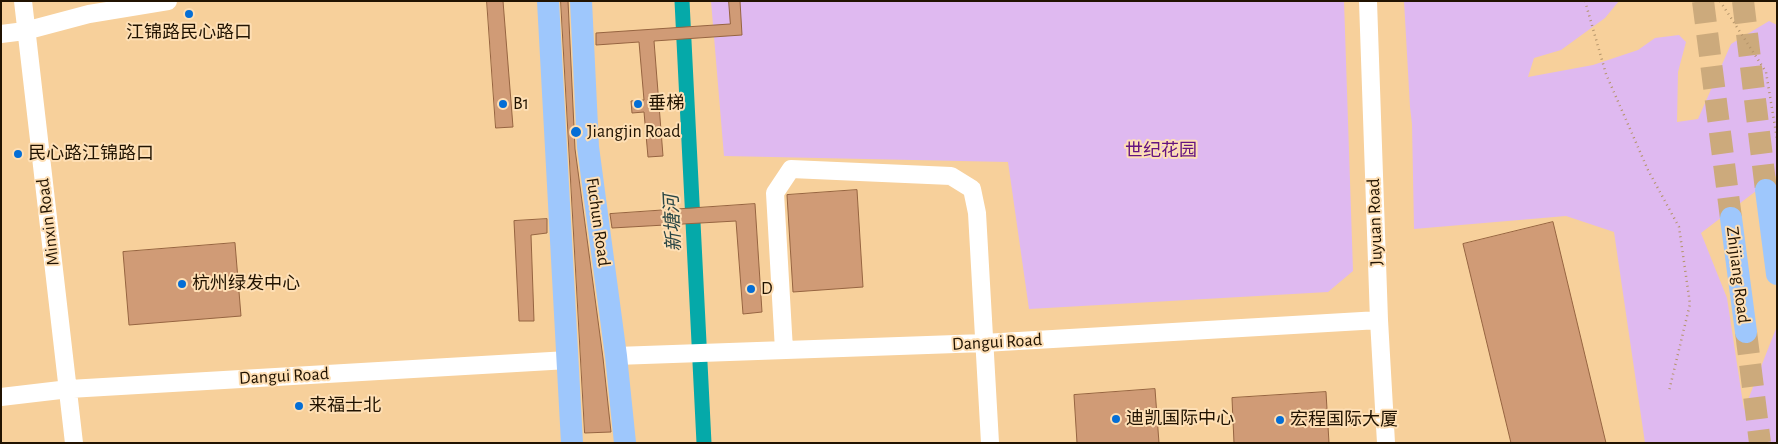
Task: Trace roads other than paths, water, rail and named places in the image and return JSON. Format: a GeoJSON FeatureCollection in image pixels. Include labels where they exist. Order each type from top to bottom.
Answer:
{"type":"FeatureCollection","features":[{"type":"Feature","properties":{"kind":"main road","name":"Fuchun Road"},"geometry":{"type":"LineString","coordinates":[[548,1],[572,443]]}},
{"type":"Feature","properties":{"kind":"main road","name":"Fuchun Road"},"geometry":{"type":"LineString","coordinates":[[581,1],[588,147],[616,356],[625,443]]}},
{"type":"Feature","properties":{"kind":"main road"},"geometry":{"type":"LineString","coordinates":[[1766,190],[1777,274]]}},
{"type":"Feature","properties":{"kind":"main road","name":"Zhijiang Road"},"geometry":{"type":"LineString","coordinates":[[1731,218],[1746,332]]}},
{"type":"Feature","properties":{"kind":"street","name":"Minxin Road"},"geometry":{"type":"LineString","coordinates":[[23,1],[74,443]]}},
{"type":"Feature","properties":{"kind":"street"},"geometry":{"type":"LineString","coordinates":[[1,34],[25,31],[89,14],[168,1]]}},
{"type":"Feature","properties":{"kind":"street","name":"Juyuan Road"},"geometry":{"type":"LineString","coordinates":[[1368,1],[1379,320],[1386,443]]}},
{"type":"Feature","properties":{"kind":"street"},"geometry":{"type":"LineString","coordinates":[[784,350],[775,193],[790,169],[951,176],[972,188],[977,213],[990,443]]}},
{"type":"Feature","properties":{"kind":"street","name":"Dangui Road"},"geometry":{"type":"LineString","coordinates":[[616,356],[984,343],[1379,320]]}},
{"type":"Feature","properties":{"kind":"street","name":"Dangui Road"},"geometry":{"type":"LineString","coordinates":[[1,398],[69,389],[568,360]]}},
{"type":"Feature","properties":{"kind":"waterway","name":"新塘河"},"geometry":{"type":"LineString","coordinates":[[682,1],[704,443]]}},
{"type":"Feature","properties":{"kind":"tunnel"},"geometry":{"type":"LineString","coordinates":[[1703,1],[1731,218]]}},
{"type":"Feature","properties":{"kind":"tunnel"},"geometry":{"type":"LineString","coordinates":[[1743,1],[1766,190]]}},
{"type":"Feature","properties":{"kind":"tunnel"},"geometry":{"type":"LineString","coordinates":[[1746,332],[1760,443]]}},
{"type":"Feature","properties":{"kind":"place","name":"江锦路民心路口"},"geometry":{"type":"Point","coordinates":[189,14]}},
{"type":"Feature","properties":{"kind":"place","name":"B1"},"geometry":{"type":"Point","coordinates":[503,104]}},
{"type":"Feature","properties":{"kind":"place","name":"垂梯"},"geometry":{"type":"Point","coordinates":[638,104]}},
{"type":"Feature","properties":{"kind":"place","name":"Jiangjin Road"},"geometry":{"type":"Point","coordinates":[576,132]}},
{"type":"Feature","properties":{"kind":"place","name":"民心路江锦路口"},"geometry":{"type":"Point","coordinates":[18,154]}},
{"type":"Feature","properties":{"kind":"place","name":"杭州绿发中心"},"geometry":{"type":"Point","coordinates":[182,284]}},
{"type":"Feature","properties":{"kind":"place","name":"D"},"geometry":{"type":"Point","coordinates":[751,289]}},
{"type":"Feature","properties":{"kind":"place","name":"来福士北"},"geometry":{"type":"Point","coordinates":[299,406]}},
{"type":"Feature","properties":{"kind":"place","name":"迪凯国际中心"},"geometry":{"type":"Point","coordinates":[1116,419]}},
{"type":"Feature","properties":{"kind":"place","name":"宏程国际大厦"},"geometry":{"type":"Point","coordinates":[1280,420]}},
{"type":"Feature","properties":{"kind":"park label","name":"世纪花园"},"geometry":{"type":"Point","coordinates":[1161,151]}}]}
